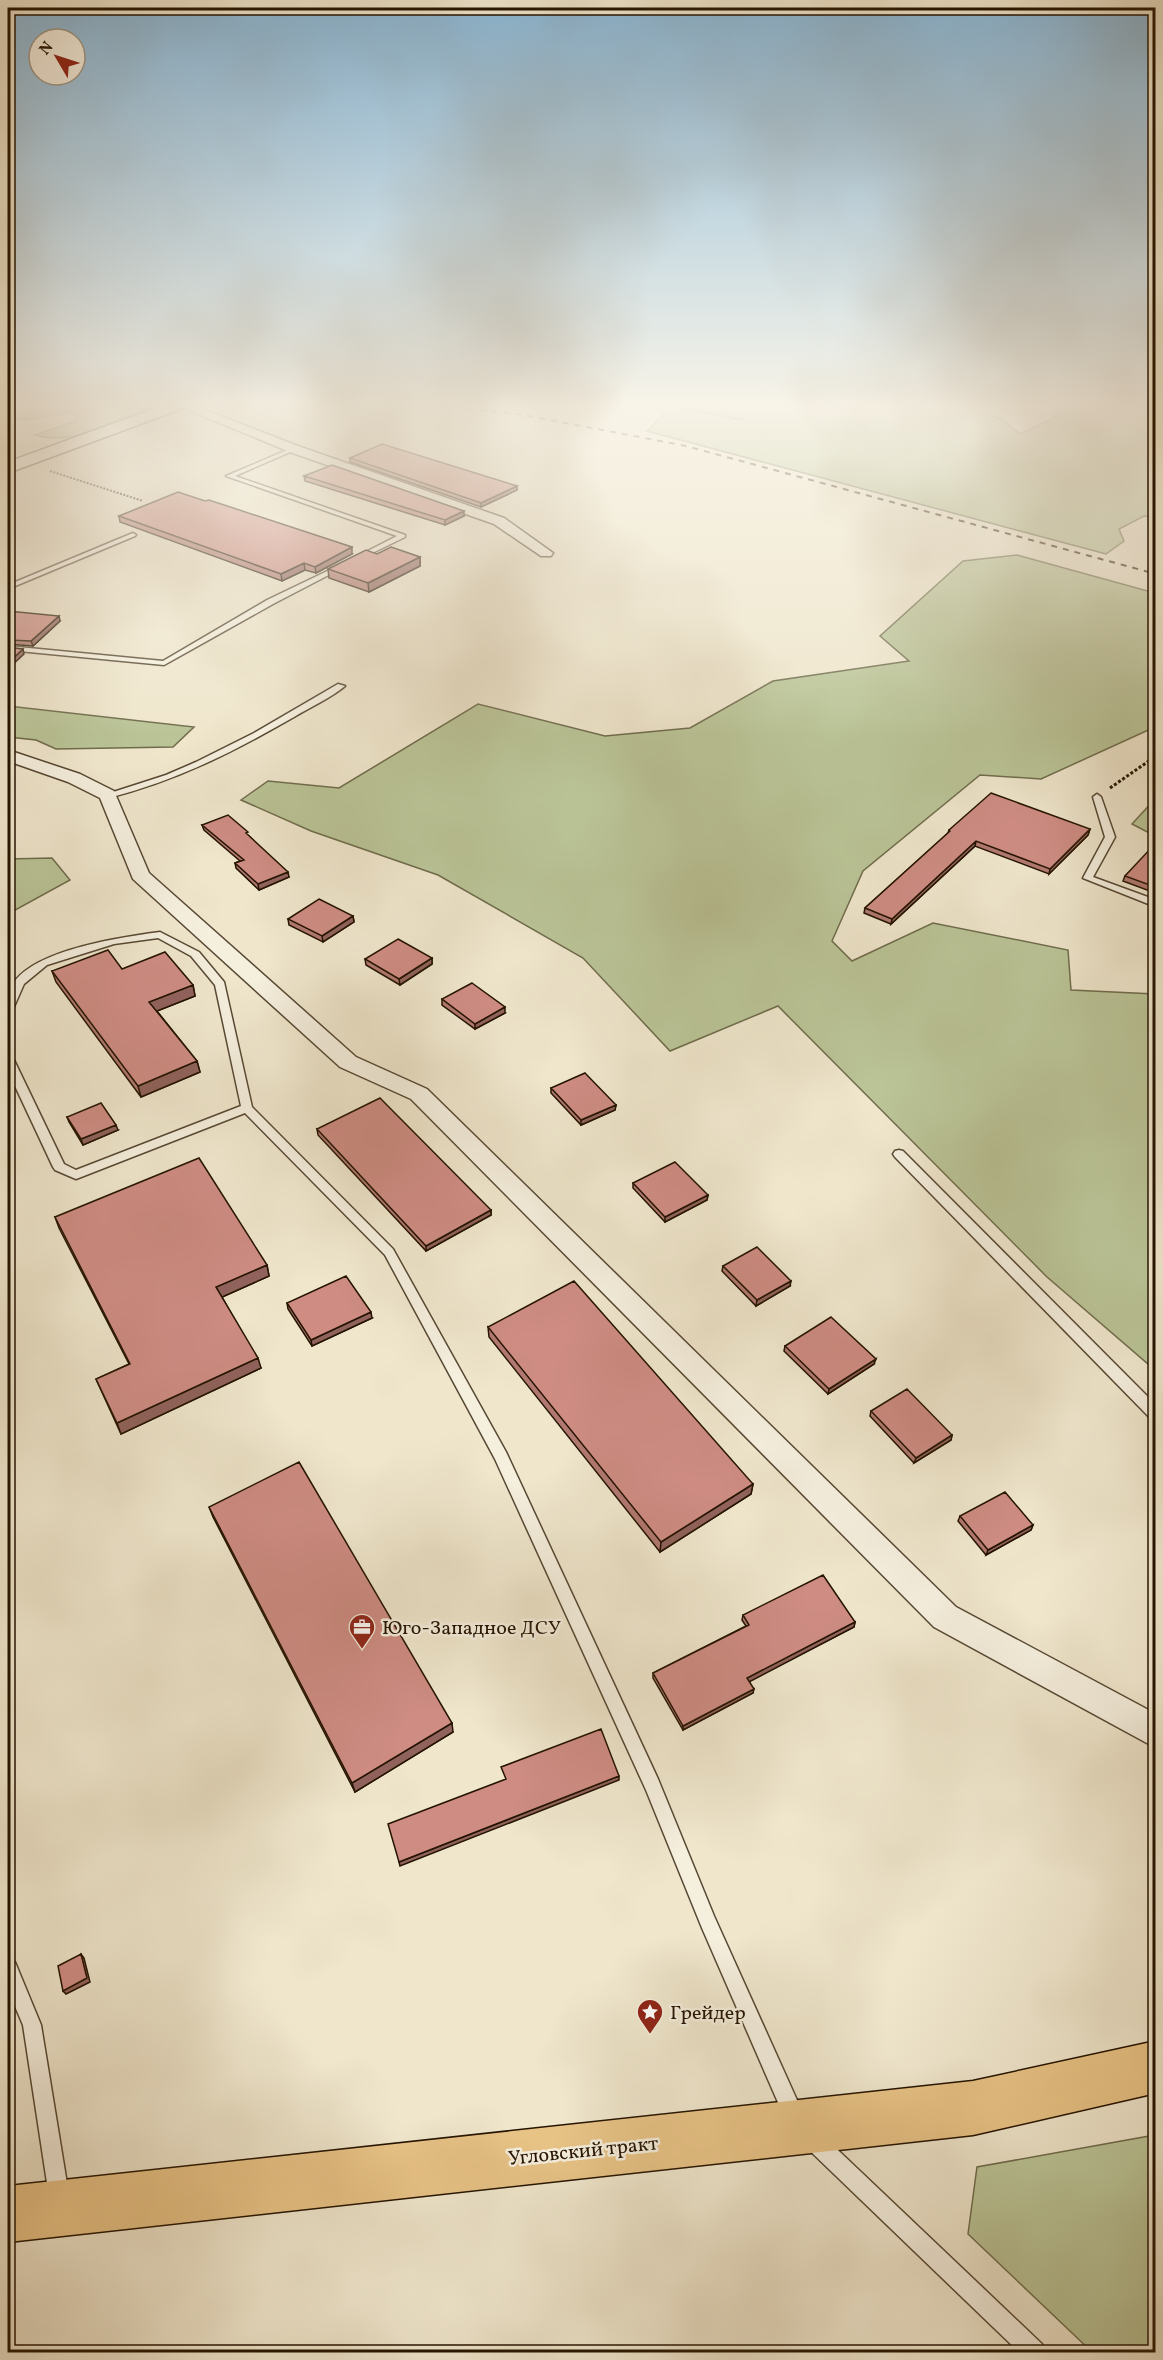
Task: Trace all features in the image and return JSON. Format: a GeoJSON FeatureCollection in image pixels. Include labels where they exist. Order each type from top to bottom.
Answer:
{"type":"FeatureCollection","features":[{"type":"Feature","properties":{"kind":"highway","name":"Угловский тракт"},"geometry":{"type":"LineString","coordinates":[[8,2214],[798,2125],[973,2108],[1155,2067]]}},
{"type":"Feature","properties":{"kind":"street"},"geometry":{"type":"LineString","coordinates":[[485,516],[499,521],[546,553]]}},
{"type":"Feature","properties":{"kind":"street"},"geometry":{"type":"LineString","coordinates":[[8,755],[74,777],[108,795],[140,875],[348,1062],[419,1094],[945,1617],[1155,1732]]}},
{"type":"Feature","properties":{"kind":"lane"},"geometry":{"type":"LineString","coordinates":[[8,648],[164,663],[270,602],[402,536],[345,516]]}},
{"type":"Feature","properties":{"kind":"lane"},"geometry":{"type":"LineString","coordinates":[[8,587],[133,535]]}},
{"type":"Feature","properties":{"kind":"lane"},"geometry":{"type":"LineString","coordinates":[[108,795],[140,789],[187,770],[341,686]]}},
{"type":"Feature","properties":{"kind":"lane"},"geometry":{"type":"LineString","coordinates":[[1097,797],[1110,837],[1088,878],[1155,904]]}},
{"type":"Feature","properties":{"kind":"lane"},"geometry":{"type":"LineString","coordinates":[[8,1009],[20,982],[43,963],[113,941],[160,935],[195,954],[220,984],[247,1108],[389,1252],[501,1456],[652,1785],[708,1922],[798,2125],[1034,2352]]}},
{"type":"Feature","properties":{"kind":"lane"},"geometry":{"type":"LineString","coordinates":[[8,1060],[59,1167],[76,1175],[247,1108]]}},
{"type":"Feature","properties":{"kind":"lane"},"geometry":{"type":"LineString","coordinates":[[899,1154],[1155,1415]]}},
{"type":"Feature","properties":{"kind":"lane"},"geometry":{"type":"LineString","coordinates":[[8,1969],[32,2025],[61,2209]]}},
{"type":"Feature","properties":{"kind":"path"},"geometry":{"type":"LineString","coordinates":[[1097,797],[1155,756]]}},
{"type":"Feature","properties":{"kind":"green space"},"geometry":{"type":"Polygon","coordinates":[[[965,516],[1144,516],[1119,529],[1124,541],[1106,554],[965,516]]]}},
{"type":"Feature","properties":{"kind":"green space"},"geometry":{"type":"Polygon","coordinates":[[[1017,555],[1155,593],[1155,727],[1041,779],[980,775],[863,871],[832,941],[852,961],[933,923],[1068,950],[1071,990],[1155,994],[1155,1370],[1047,1277],[778,1006],[670,1051],[583,958],[438,875],[311,831],[241,800],[268,781],[339,788],[478,704],[605,736],[690,728],[773,681],[909,661],[880,636],[963,561],[1017,555]]]}},
{"type":"Feature","properties":{"kind":"green space"},"geometry":{"type":"Polygon","coordinates":[[[8,706],[194,727],[173,747],[56,749],[36,740],[8,737],[8,706]]]}},
{"type":"Feature","properties":{"kind":"green space"},"geometry":{"type":"Polygon","coordinates":[[[1155,799],[1155,836],[1132,824],[1155,799]]]}},
{"type":"Feature","properties":{"kind":"green space"},"geometry":{"type":"Polygon","coordinates":[[[52,858],[70,880],[8,914],[8,859],[52,858]]]}},
{"type":"Feature","properties":{"kind":"green space"},"geometry":{"type":"Polygon","coordinates":[[[1155,2135],[1155,2352],[1092,2352],[968,2234],[977,2167],[1155,2135]]]}},
{"type":"Feature","properties":{"kind":"building"},"geometry":{"type":"Polygon","coordinates":[[[119,516],[258,516],[352,547],[315,567],[304,563],[281,574],[119,516]]]}},
{"type":"Feature","properties":{"kind":"building"},"geometry":{"type":"Polygon","coordinates":[[[433,516],[453,516],[445,520],[433,516]]]}},
{"type":"Feature","properties":{"kind":"building"},"geometry":{"type":"Polygon","coordinates":[[[391,547],[420,557],[368,583],[328,569],[366,550],[377,554],[391,547]]]}},
{"type":"Feature","properties":{"kind":"building"},"geometry":{"type":"Polygon","coordinates":[[[8,611],[59,616],[31,641],[8,640],[8,611]]]}},
{"type":"Feature","properties":{"kind":"building"},"geometry":{"type":"Polygon","coordinates":[[[8,647],[23,649],[8,663],[8,647]]]}},
{"type":"Feature","properties":{"kind":"building"},"geometry":{"type":"Polygon","coordinates":[[[991,793],[1090,829],[1050,869],[976,841],[892,919],[865,908],[949,830],[991,793]]]}},
{"type":"Feature","properties":{"kind":"building"},"geometry":{"type":"Polygon","coordinates":[[[228,815],[288,872],[258,884],[235,863],[244,860],[202,825],[228,815]]]}},
{"type":"Feature","properties":{"kind":"building"},"geometry":{"type":"Polygon","coordinates":[[[1152,847],[1155,848],[1155,887],[1125,876],[1152,847]]]}},
{"type":"Feature","properties":{"kind":"building"},"geometry":{"type":"Polygon","coordinates":[[[319,899],[353,916],[322,936],[288,919],[319,899]]]}},
{"type":"Feature","properties":{"kind":"building"},"geometry":{"type":"Polygon","coordinates":[[[398,939],[432,958],[399,979],[365,959],[398,939]]]}},
{"type":"Feature","properties":{"kind":"building"},"geometry":{"type":"Polygon","coordinates":[[[108,950],[122,969],[165,952],[193,985],[149,1002],[197,1061],[138,1086],[52,971],[108,950]]]}},
{"type":"Feature","properties":{"kind":"building"},"geometry":{"type":"Polygon","coordinates":[[[472,983],[505,1007],[475,1024],[442,999],[472,983]]]}},
{"type":"Feature","properties":{"kind":"building"},"geometry":{"type":"Polygon","coordinates":[[[585,1073],[616,1105],[581,1120],[551,1088],[585,1073]]]}},
{"type":"Feature","properties":{"kind":"building"},"geometry":{"type":"Polygon","coordinates":[[[380,1098],[491,1210],[426,1246],[317,1129],[380,1098]]]}},
{"type":"Feature","properties":{"kind":"building"},"geometry":{"type":"Polygon","coordinates":[[[101,1103],[116,1125],[81,1139],[67,1117],[101,1103]]]}},
{"type":"Feature","properties":{"kind":"building"},"geometry":{"type":"Polygon","coordinates":[[[199,1158],[267,1265],[216,1287],[258,1358],[117,1423],[96,1379],[130,1364],[55,1217],[199,1158]]]}},
{"type":"Feature","properties":{"kind":"building"},"geometry":{"type":"Polygon","coordinates":[[[675,1162],[708,1195],[665,1217],[633,1183],[675,1162]]]}},
{"type":"Feature","properties":{"kind":"building"},"geometry":{"type":"Polygon","coordinates":[[[757,1247],[791,1281],[757,1300],[723,1266],[757,1247]]]}},
{"type":"Feature","properties":{"kind":"building"},"geometry":{"type":"Polygon","coordinates":[[[346,1276],[371,1312],[311,1340],[287,1303],[346,1276]]]}},
{"type":"Feature","properties":{"kind":"building"},"geometry":{"type":"Polygon","coordinates":[[[574,1281],[753,1484],[661,1542],[488,1327],[574,1281]]]}},
{"type":"Feature","properties":{"kind":"building"},"geometry":{"type":"Polygon","coordinates":[[[831,1317],[876,1359],[829,1389],[785,1346],[831,1317]]]}},
{"type":"Feature","properties":{"kind":"building"},"geometry":{"type":"Polygon","coordinates":[[[907,1389],[952,1435],[916,1458],[871,1411],[907,1389]]]}},
{"type":"Feature","properties":{"kind":"building"},"geometry":{"type":"Polygon","coordinates":[[[299,1462],[452,1723],[352,1783],[209,1507],[299,1462]]]}},
{"type":"Feature","properties":{"kind":"building"},"geometry":{"type":"Polygon","coordinates":[[[1005,1492],[1033,1525],[988,1550],[960,1516],[1005,1492]]]}},
{"type":"Feature","properties":{"kind":"building"},"geometry":{"type":"Polygon","coordinates":[[[823,1575],[855,1622],[747,1678],[754,1689],[683,1726],[653,1673],[749,1625],[743,1615],[823,1575]]]}},
{"type":"Feature","properties":{"kind":"building"},"geometry":{"type":"Polygon","coordinates":[[[601,1729],[619,1776],[399,1862],[388,1824],[506,1779],[501,1767],[601,1729]]]}},
{"type":"Feature","properties":{"kind":"building"},"geometry":{"type":"Polygon","coordinates":[[[81,1954],[87,1978],[63,1991],[58,1966],[81,1954]]]}},
{"type":"Feature","properties":{"kind":"railway"},"geometry":{"type":"LineString","coordinates":[[944,516],[1156,574]]}},
{"type":"Feature","properties":{"kind":"place","name":"Юго-Западное ДСУ"},"geometry":{"type":"Point","coordinates":[362,1650]}},
{"type":"Feature","properties":{"kind":"place","name":"Грейдер"},"geometry":{"type":"Point","coordinates":[650,2035]}}]}
